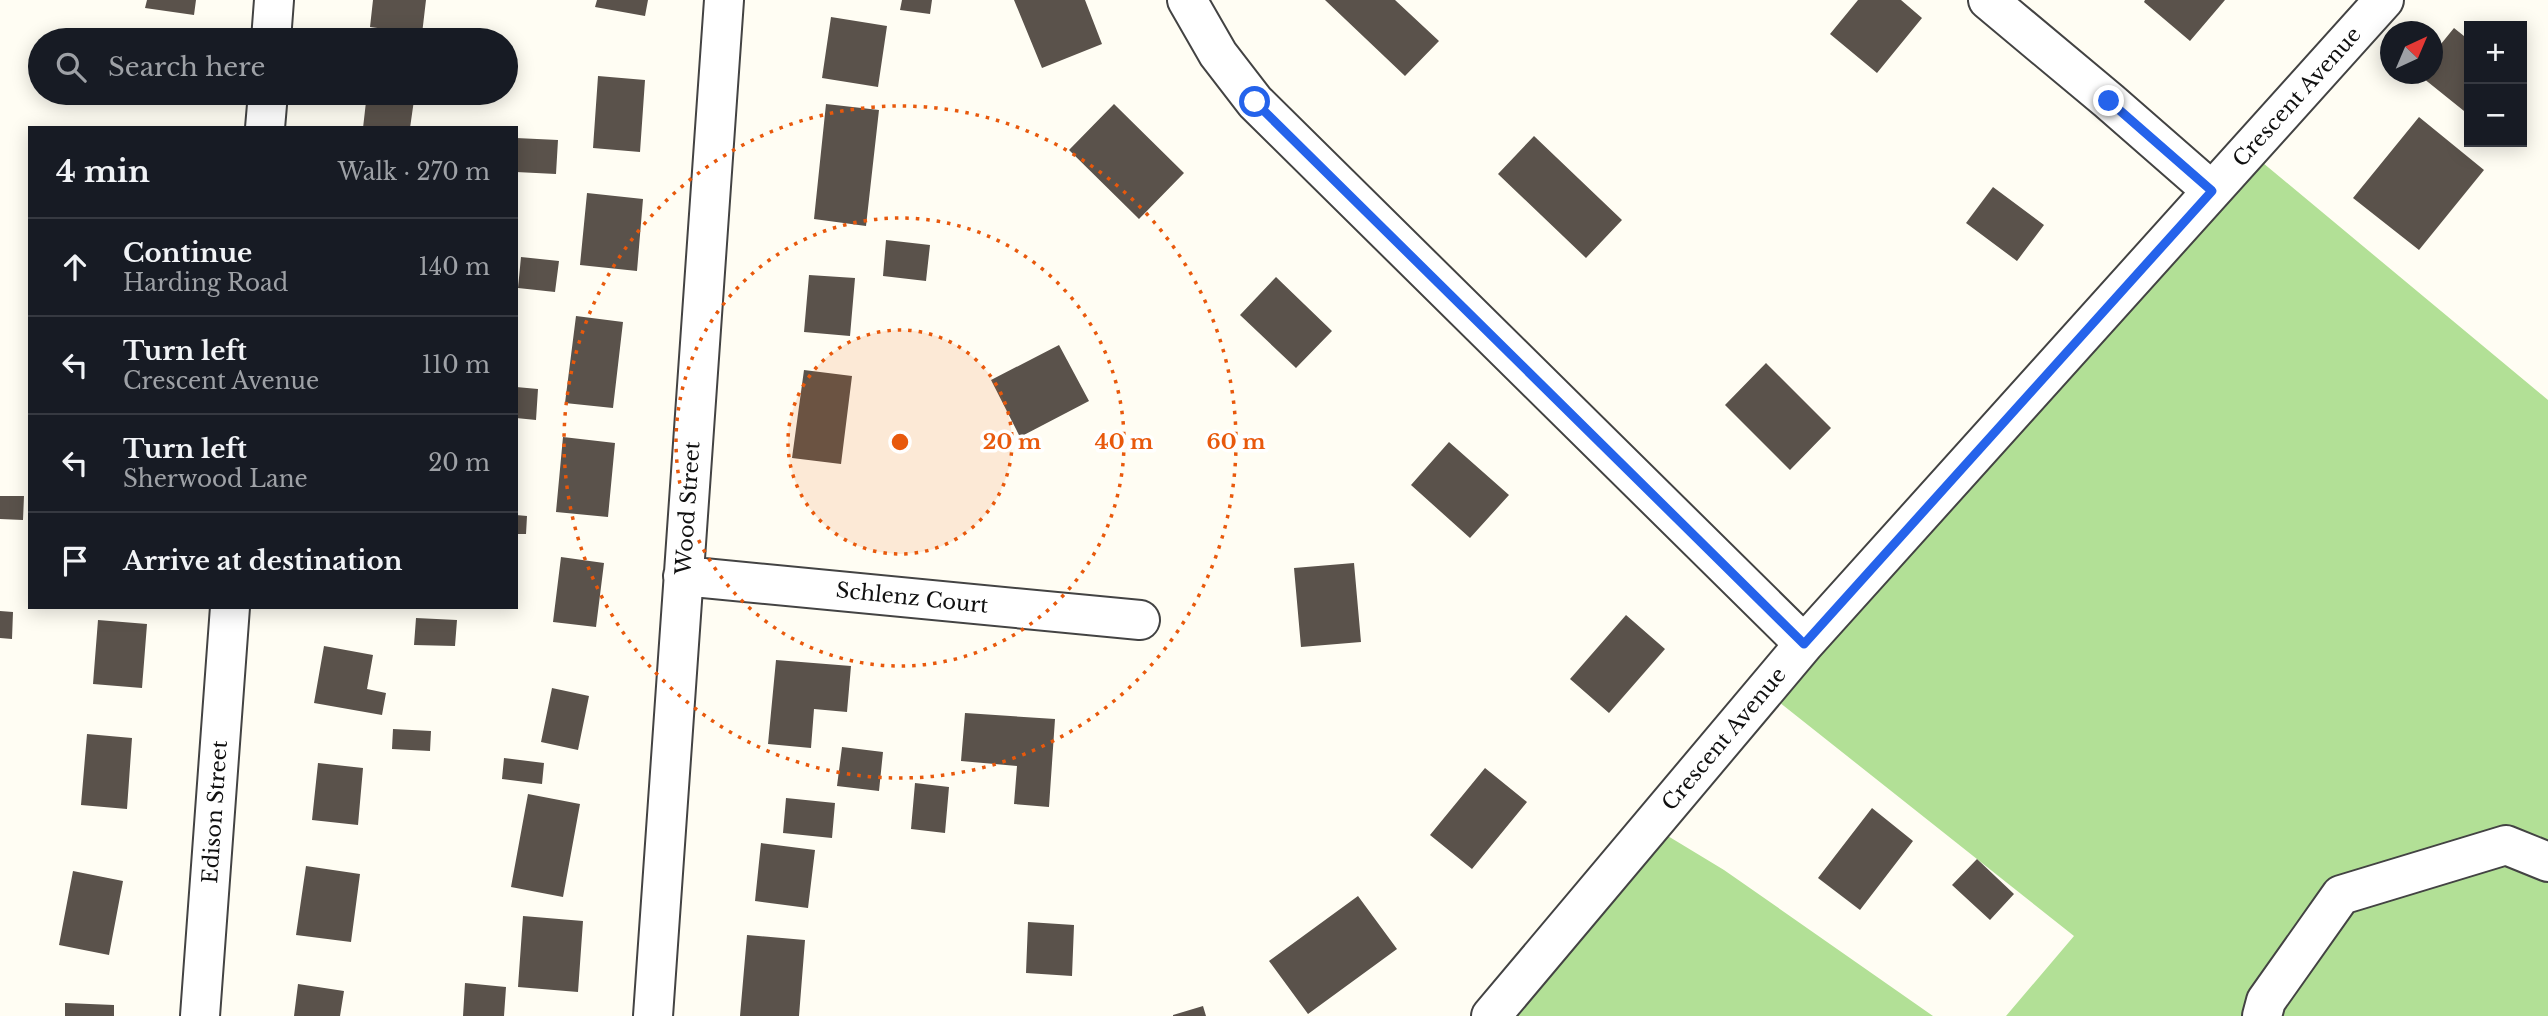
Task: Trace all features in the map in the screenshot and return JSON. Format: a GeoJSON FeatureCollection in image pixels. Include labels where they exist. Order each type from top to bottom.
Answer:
{"type":"FeatureCollection","features":[{"type":"Feature","properties":{"kind":"street"},"geometry":{"type":"LineString","coordinates":[[272,28],[274,0]]}},
{"type":"Feature","properties":{"kind":"street","name":"Wood Street"},"geometry":{"type":"LineString","coordinates":[[653,1016],[724,0]]}},
{"type":"Feature","properties":{"kind":"street"},"geometry":{"type":"LineString","coordinates":[[1187,0],[1218,54],[1255,102],[1804,644]]}},
{"type":"Feature","properties":{"kind":"street"},"geometry":{"type":"LineString","coordinates":[[1988,0],[2212,191]]}},
{"type":"Feature","properties":{"kind":"street","name":"Crescent Avenue"},"geometry":{"type":"LineString","coordinates":[[1491,1016],[1804,644],[2384,0]]}},
{"type":"Feature","properties":{"kind":"street"},"geometry":{"type":"LineString","coordinates":[[265,126],[267,105]]}},
{"type":"Feature","properties":{"kind":"street","name":"Schlenz Court"},"geometry":{"type":"LineString","coordinates":[[684,576],[1140,620]]}},
{"type":"Feature","properties":{"kind":"street","name":"Edison Street"},"geometry":{"type":"LineString","coordinates":[[200,1016],[230,609]]}},
{"type":"Feature","properties":{"kind":"street"},"geometry":{"type":"LineString","coordinates":[[2262,1016],[2266,1002],[2341,895],[2507,845],[2548,862]]}},
{"type":"Feature","properties":{"kind":"green space"},"geometry":{"type":"Polygon","coordinates":[[[2245,148],[2548,400],[2548,1016],[2006,1016],[2074,936],[1755,683],[2245,148]]]}},
{"type":"Feature","properties":{"kind":"green space"},"geometry":{"type":"Polygon","coordinates":[[[1653,827],[1724,870],[1933,1016],[1477,1016],[1653,827]]]}},
{"type":"Feature","properties":{"kind":"building"},"geometry":{"type":"Polygon","coordinates":[[[147,0],[196,0],[194,15],[145,8],[147,0]]]}},
{"type":"Feature","properties":{"kind":"building"},"geometry":{"type":"Polygon","coordinates":[[[373,0],[426,0],[423,28],[370,27],[373,0]]]}},
{"type":"Feature","properties":{"kind":"building"},"geometry":{"type":"Polygon","coordinates":[[[597,0],[648,0],[645,16],[595,7],[597,0]]]}},
{"type":"Feature","properties":{"kind":"building"},"geometry":{"type":"Polygon","coordinates":[[[902,0],[932,0],[930,14],[900,10],[902,0]]]}},
{"type":"Feature","properties":{"kind":"building"},"geometry":{"type":"Polygon","coordinates":[[[1014,0],[1085,0],[1102,44],[1042,68],[1014,0]]]}},
{"type":"Feature","properties":{"kind":"building"},"geometry":{"type":"Polygon","coordinates":[[[1325,0],[1395,0],[1439,41],[1405,76],[1325,0]]]}},
{"type":"Feature","properties":{"kind":"building"},"geometry":{"type":"Polygon","coordinates":[[[1858,0],[1901,0],[1922,18],[1877,73],[1830,34],[1858,0]]]}},
{"type":"Feature","properties":{"kind":"building"},"geometry":{"type":"Polygon","coordinates":[[[2225,0],[2190,41],[2144,2],[2225,0]]]}},
{"type":"Feature","properties":{"kind":"building"},"geometry":{"type":"Polygon","coordinates":[[[831,17],[887,26],[878,87],[822,78],[831,17]]]}},
{"type":"Feature","properties":{"kind":"building"},"geometry":{"type":"Polygon","coordinates":[[[2454,28],[2464,36],[2464,111],[2430,84],[2443,84],[2443,42],[2454,28]]]}},
{"type":"Feature","properties":{"kind":"building"},"geometry":{"type":"Polygon","coordinates":[[[598,76],[645,80],[640,152],[593,148],[598,76]]]}},
{"type":"Feature","properties":{"kind":"building"},"geometry":{"type":"Polygon","coordinates":[[[826,104],[879,110],[866,226],[814,219],[826,104]]]}},
{"type":"Feature","properties":{"kind":"building"},"geometry":{"type":"Polygon","coordinates":[[[1114,104],[1184,173],[1139,219],[1069,150],[1114,104]]]}},
{"type":"Feature","properties":{"kind":"building"},"geometry":{"type":"Polygon","coordinates":[[[366,105],[413,105],[410,126],[363,126],[366,105]]]}},
{"type":"Feature","properties":{"kind":"building"},"geometry":{"type":"Polygon","coordinates":[[[2419,117],[2484,170],[2419,250],[2353,198],[2419,117]]]}},
{"type":"Feature","properties":{"kind":"building"},"geometry":{"type":"Polygon","coordinates":[[[1534,136],[1622,220],[1586,258],[1498,174],[1534,136]]]}},
{"type":"Feature","properties":{"kind":"building"},"geometry":{"type":"Polygon","coordinates":[[[518,138],[558,140],[556,174],[518,172],[518,138]]]}},
{"type":"Feature","properties":{"kind":"building"},"geometry":{"type":"Polygon","coordinates":[[[1993,187],[2044,225],[2017,261],[1966,223],[1993,187]]]}},
{"type":"Feature","properties":{"kind":"building"},"geometry":{"type":"Polygon","coordinates":[[[587,193],[643,199],[637,271],[580,265],[587,193]]]}},
{"type":"Feature","properties":{"kind":"building"},"geometry":{"type":"Polygon","coordinates":[[[886,240],[930,245],[926,281],[883,276],[886,240]]]}},
{"type":"Feature","properties":{"kind":"building"},"geometry":{"type":"Polygon","coordinates":[[[521,257],[559,261],[555,292],[518,288],[521,257]]]}},
{"type":"Feature","properties":{"kind":"building"},"geometry":{"type":"Polygon","coordinates":[[[809,275],[855,278],[850,336],[804,332],[809,275]]]}},
{"type":"Feature","properties":{"kind":"building"},"geometry":{"type":"Polygon","coordinates":[[[1276,277],[1332,331],[1296,368],[1240,315],[1276,277]]]}},
{"type":"Feature","properties":{"kind":"building"},"geometry":{"type":"Polygon","coordinates":[[[576,316],[623,322],[613,408],[565,403],[576,316]]]}},
{"type":"Feature","properties":{"kind":"building"},"geometry":{"type":"Polygon","coordinates":[[[1059,345],[1089,401],[1020,437],[991,380],[1059,345]]]}},
{"type":"Feature","properties":{"kind":"building"},"geometry":{"type":"Polygon","coordinates":[[[1766,363],[1831,428],[1790,470],[1725,405],[1766,363]]]}},
{"type":"Feature","properties":{"kind":"building"},"geometry":{"type":"Polygon","coordinates":[[[804,370],[852,376],[841,464],[792,458],[804,370]]]}},
{"type":"Feature","properties":{"kind":"building"},"geometry":{"type":"Polygon","coordinates":[[[518,387],[538,389],[536,420],[518,418],[518,387]]]}},
{"type":"Feature","properties":{"kind":"building"},"geometry":{"type":"Polygon","coordinates":[[[563,437],[615,443],[608,517],[556,512],[563,437]]]}},
{"type":"Feature","properties":{"kind":"building"},"geometry":{"type":"Polygon","coordinates":[[[1449,442],[1509,495],[1470,538],[1411,485],[1449,442]]]}},
{"type":"Feature","properties":{"kind":"building"},"geometry":{"type":"Polygon","coordinates":[[[0,496],[24,496],[23,520],[0,519],[0,496]]]}},
{"type":"Feature","properties":{"kind":"building"},"geometry":{"type":"Polygon","coordinates":[[[518,515],[527,516],[526,534],[518,534],[518,515]]]}},
{"type":"Feature","properties":{"kind":"building"},"geometry":{"type":"Polygon","coordinates":[[[561,557],[604,563],[596,627],[553,622],[561,557]]]}},
{"type":"Feature","properties":{"kind":"building"},"geometry":{"type":"Polygon","coordinates":[[[1354,563],[1361,642],[1301,647],[1294,568],[1354,563]]]}},
{"type":"Feature","properties":{"kind":"building"},"geometry":{"type":"Polygon","coordinates":[[[0,611],[13,612],[12,639],[0,638],[0,611]]]}},
{"type":"Feature","properties":{"kind":"building"},"geometry":{"type":"Polygon","coordinates":[[[1626,615],[1665,649],[1609,713],[1570,679],[1626,615]]]}},
{"type":"Feature","properties":{"kind":"building"},"geometry":{"type":"Polygon","coordinates":[[[416,618],[457,620],[455,646],[414,645],[416,618]]]}},
{"type":"Feature","properties":{"kind":"building"},"geometry":{"type":"Polygon","coordinates":[[[98,620],[147,624],[142,688],[93,684],[98,620]]]}},
{"type":"Feature","properties":{"kind":"building"},"geometry":{"type":"Polygon","coordinates":[[[324,646],[373,655],[367,689],[386,693],[382,715],[314,703],[324,646]]]}},
{"type":"Feature","properties":{"kind":"building"},"geometry":{"type":"Polygon","coordinates":[[[776,660],[851,666],[847,712],[814,709],[811,748],[768,744],[776,660]]]}},
{"type":"Feature","properties":{"kind":"building"},"geometry":{"type":"Polygon","coordinates":[[[552,688],[589,696],[578,750],[541,742],[552,688]]]}},
{"type":"Feature","properties":{"kind":"building"},"geometry":{"type":"Polygon","coordinates":[[[965,713],[1055,719],[1049,807],[1014,804],[1017,766],[961,761],[965,713]]]}},
{"type":"Feature","properties":{"kind":"building"},"geometry":{"type":"Polygon","coordinates":[[[393,729],[431,731],[430,751],[392,749],[393,729]]]}},
{"type":"Feature","properties":{"kind":"building"},"geometry":{"type":"Polygon","coordinates":[[[87,734],[132,738],[127,809],[81,805],[87,734]]]}},
{"type":"Feature","properties":{"kind":"building"},"geometry":{"type":"Polygon","coordinates":[[[842,747],[883,752],[879,791],[837,786],[842,747]]]}},
{"type":"Feature","properties":{"kind":"building"},"geometry":{"type":"Polygon","coordinates":[[[504,758],[544,763],[542,784],[502,779],[504,758]]]}},
{"type":"Feature","properties":{"kind":"building"},"geometry":{"type":"Polygon","coordinates":[[[318,763],[363,768],[358,825],[312,820],[318,763]]]}},
{"type":"Feature","properties":{"kind":"building"},"geometry":{"type":"Polygon","coordinates":[[[1485,768],[1527,802],[1472,869],[1430,835],[1485,768]]]}},
{"type":"Feature","properties":{"kind":"building"},"geometry":{"type":"Polygon","coordinates":[[[915,783],[949,787],[945,833],[911,829],[915,783]]]}},
{"type":"Feature","properties":{"kind":"building"},"geometry":{"type":"Polygon","coordinates":[[[528,794],[580,804],[563,897],[511,887],[528,794]]]}},
{"type":"Feature","properties":{"kind":"building"},"geometry":{"type":"Polygon","coordinates":[[[786,798],[835,803],[832,838],[783,833],[786,798]]]}},
{"type":"Feature","properties":{"kind":"building"},"geometry":{"type":"Polygon","coordinates":[[[1872,808],[1913,841],[1860,910],[1818,878],[1872,808]]]}},
{"type":"Feature","properties":{"kind":"building"},"geometry":{"type":"Polygon","coordinates":[[[761,843],[815,850],[808,908],[755,901],[761,843]]]}},
{"type":"Feature","properties":{"kind":"building"},"geometry":{"type":"Polygon","coordinates":[[[1977,859],[2014,894],[1990,920],[1952,885],[1977,859]]]}},
{"type":"Feature","properties":{"kind":"building"},"geometry":{"type":"Polygon","coordinates":[[[306,866],[360,874],[351,942],[296,935],[306,866]]]}},
{"type":"Feature","properties":{"kind":"building"},"geometry":{"type":"Polygon","coordinates":[[[73,871],[123,881],[109,955],[59,945],[73,871]]]}},
{"type":"Feature","properties":{"kind":"building"},"geometry":{"type":"Polygon","coordinates":[[[1358,896],[1397,949],[1308,1014],[1269,961],[1358,896]]]}},
{"type":"Feature","properties":{"kind":"building"},"geometry":{"type":"Polygon","coordinates":[[[523,916],[583,921],[578,992],[518,987],[523,916]]]}},
{"type":"Feature","properties":{"kind":"building"},"geometry":{"type":"Polygon","coordinates":[[[1028,922],[1074,925],[1072,976],[1026,973],[1028,922]]]}},
{"type":"Feature","properties":{"kind":"building"},"geometry":{"type":"Polygon","coordinates":[[[747,935],[805,940],[799,1016],[740,1016],[747,935]]]}},
{"type":"Feature","properties":{"kind":"building"},"geometry":{"type":"Polygon","coordinates":[[[465,983],[506,987],[504,1016],[463,1016],[465,983]]]}},
{"type":"Feature","properties":{"kind":"building"},"geometry":{"type":"Polygon","coordinates":[[[298,984],[344,991],[340,1016],[294,1016],[298,984]]]}},
{"type":"Feature","properties":{"kind":"building"},"geometry":{"type":"Polygon","coordinates":[[[65,1003],[114,1005],[114,1016],[65,1016],[65,1003]]]}},
{"type":"Feature","properties":{"kind":"building"},"geometry":{"type":"Polygon","coordinates":[[[1203,1006],[1206,1016],[1173,1016],[1173,1015],[1203,1006]]]}},
{"type":"Feature","properties":{"kind":"route"},"geometry":{"type":"LineString","coordinates":[[1255,102],[1804,644],[2212,191],[2109,101]]}}]}
